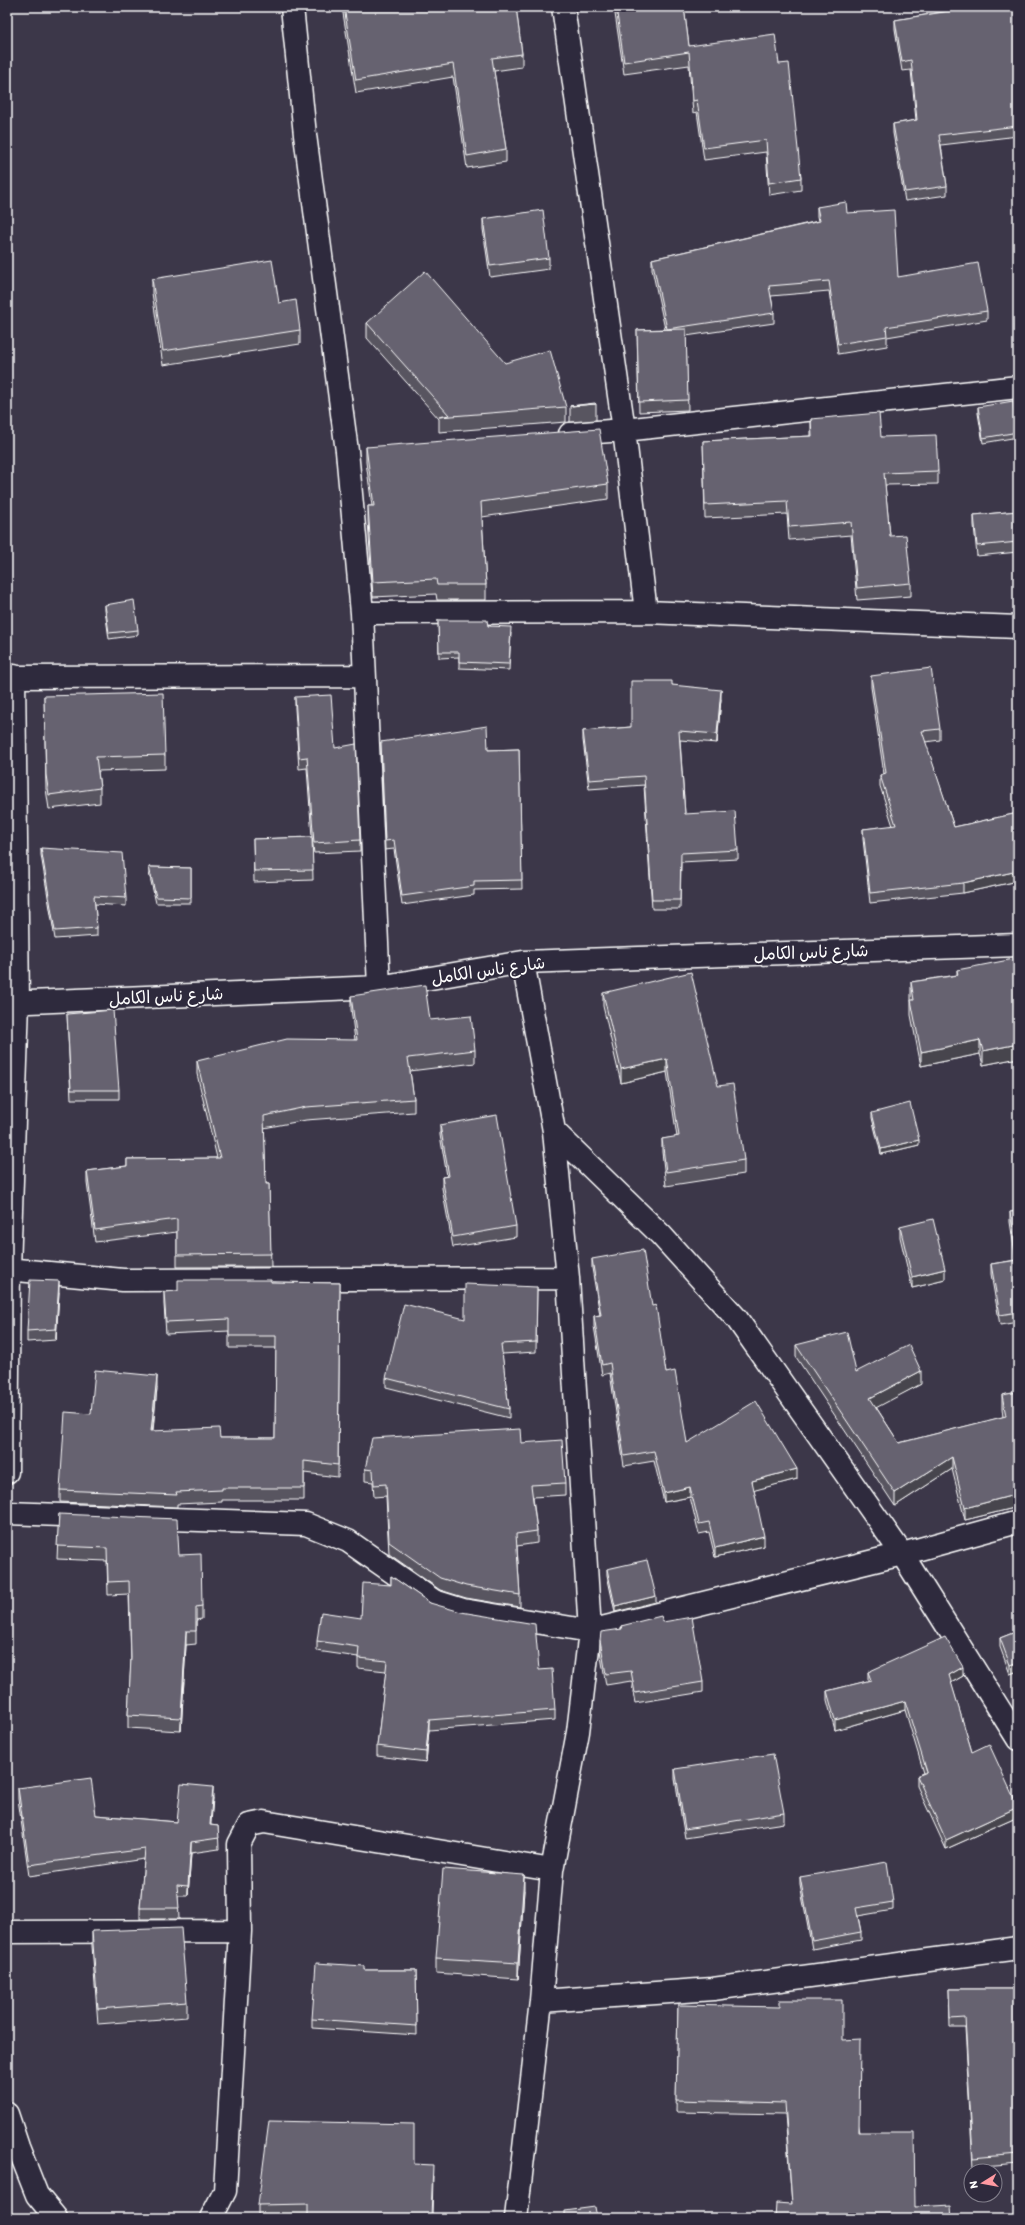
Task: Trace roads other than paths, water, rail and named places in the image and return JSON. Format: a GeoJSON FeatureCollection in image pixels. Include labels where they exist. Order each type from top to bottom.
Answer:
{"type":"FeatureCollection","features":[{"type":"Feature","properties":{"kind":"street"},"geometry":{"type":"LineString","coordinates":[[292,7],[305,134],[347,451],[362,614],[379,987]]}},
{"type":"Feature","properties":{"kind":"street"},"geometry":{"type":"LineString","coordinates":[[563,7],[624,430],[646,612]]}},
{"type":"Feature","properties":{"kind":"street"},"geometry":{"type":"LineString","coordinates":[[553,435],[624,430],[1018,387]]}},
{"type":"Feature","properties":{"kind":"street"},"geometry":{"type":"LineString","coordinates":[[347,451],[371,449]]}},
{"type":"Feature","properties":{"kind":"street"},"geometry":{"type":"LineString","coordinates":[[362,614],[646,612],[1018,627]]}},
{"type":"Feature","properties":{"kind":"street"},"geometry":{"type":"LineString","coordinates":[[7,1472],[12,1003],[10,676],[364,676]]}},
{"type":"Feature","properties":{"kind":"street","name":"شارع ناس الكامل"},"geometry":{"type":"LineString","coordinates":[[12,1003],[379,987],[523,962],[1018,945]]}},
{"type":"Feature","properties":{"kind":"street"},"geometry":{"type":"LineString","coordinates":[[516,2218],[541,2001],[552,1870],[578,1732],[590,1631],[568,1278],[554,1130],[523,962]]}},
{"type":"Feature","properties":{"kind":"street"},"geometry":{"type":"LineString","coordinates":[[554,1130],[661,1236],[737,1319],[902,1554],[1018,1739]]}},
{"type":"Feature","properties":{"kind":"street"},"geometry":{"type":"LineString","coordinates":[[8,1269],[123,1280],[568,1278]]}},
{"type":"Feature","properties":{"kind":"street"},"geometry":{"type":"LineString","coordinates":[[7,1513],[306,1524],[348,1541],[434,1601],[463,1610],[590,1631],[902,1554],[1018,1522]]}},
{"type":"Feature","properties":{"kind":"street"},"geometry":{"type":"LineString","coordinates":[[211,2218],[225,2191],[240,1931],[239,1844],[249,1825],[264,1822],[552,1870]]}},
{"type":"Feature","properties":{"kind":"street"},"geometry":{"type":"LineString","coordinates":[[7,1932],[240,1931]]}},
{"type":"Feature","properties":{"kind":"street"},"geometry":{"type":"LineString","coordinates":[[541,2001],[713,1988],[1018,1948]]}},
{"type":"Feature","properties":{"kind":"street"},"geometry":{"type":"LineString","coordinates":[[7,2114],[37,2195],[56,2218]]}}]}
